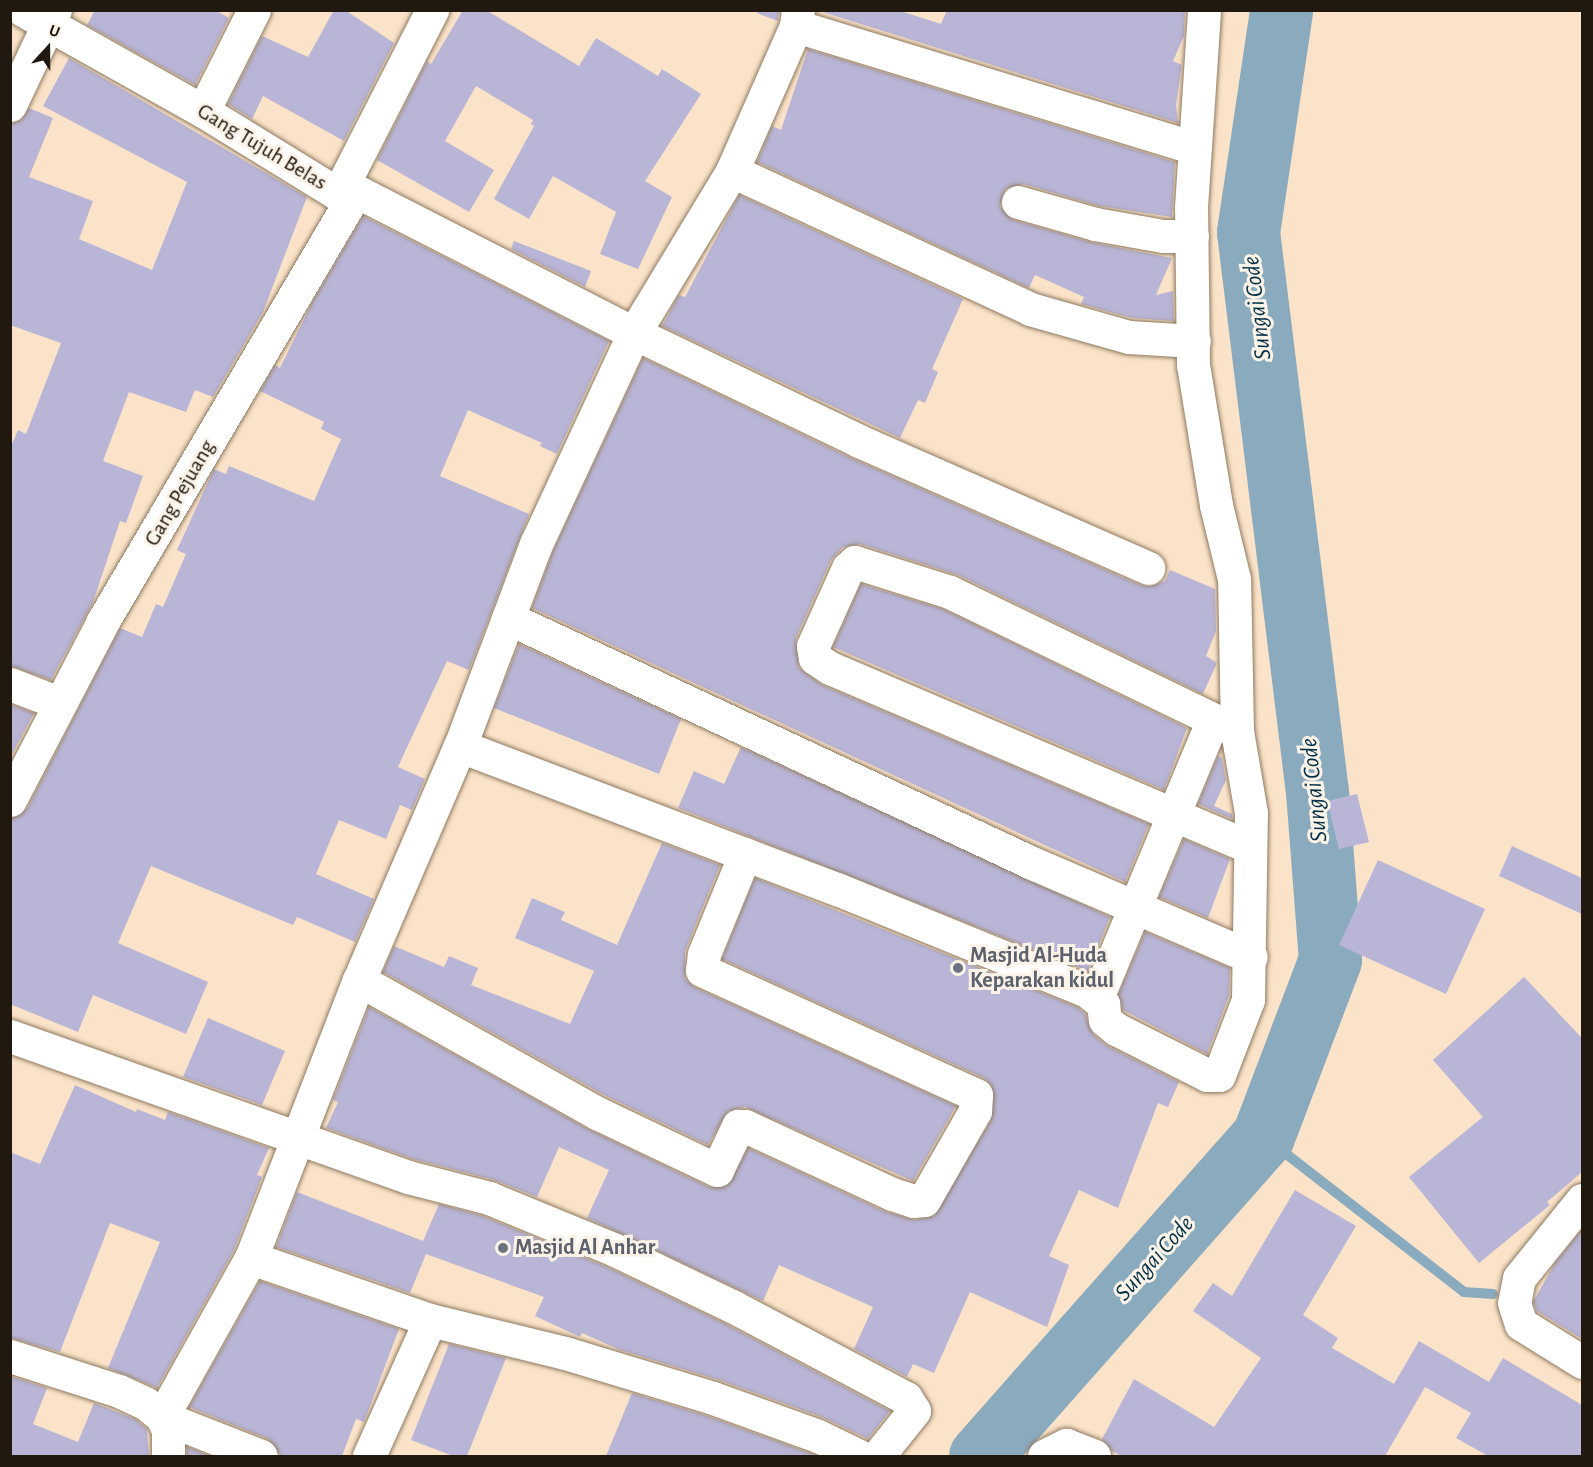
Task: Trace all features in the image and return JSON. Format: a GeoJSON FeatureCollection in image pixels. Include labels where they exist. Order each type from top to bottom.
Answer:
{"type":"FeatureCollection","features":[{"type":"Feature","properties":{"kind":"street"},"geometry":{"type":"LineString","coordinates":[[203,111],[254,10]]}},
{"type":"Feature","properties":{"kind":"street","name":"Gang Pejuang"},"geometry":{"type":"LineString","coordinates":[[10,800],[59,703],[347,192],[432,10]]}},
{"type":"Feature","properties":{"kind":"street"},"geometry":{"type":"LineString","coordinates":[[460,746],[745,854],[1097,998],[1103,1004],[1105,1020],[1116,1029],[1207,1075],[1219,1075],[1248,1000],[1251,957],[1248,846],[1251,813],[1225,725],[1234,579],[1199,415],[1194,341],[1192,236],[1194,148],[1204,10]]}},
{"type":"Feature","properties":{"kind":"street"},"geometry":{"type":"LineString","coordinates":[[10,105],[42,15]]}},
{"type":"Feature","properties":{"kind":"street","name":"Gang Tujuh Belas"},"geometry":{"type":"LineString","coordinates":[[42,15],[203,111],[347,192],[858,441],[1148,568]]}},
{"type":"Feature","properties":{"kind":"street"},"geometry":{"type":"LineString","coordinates":[[162,1417],[250,1258],[359,980],[460,746],[536,544],[634,333],[732,171],[797,18],[1194,148]]}},
{"type":"Feature","properties":{"kind":"street"},"geometry":{"type":"LineString","coordinates":[[732,171],[1030,309],[1129,337],[1194,341]]}},
{"type":"Feature","properties":{"kind":"street"},"geometry":{"type":"LineString","coordinates":[[1018,202],[1095,224],[1163,236],[1192,236]]}},
{"type":"Feature","properties":{"kind":"street"},"geometry":{"type":"LineString","coordinates":[[1225,725],[950,592],[855,562],[848,568],[813,646],[815,658],[830,668],[1248,846]]}},
{"type":"Feature","properties":{"kind":"street"},"geometry":{"type":"LineString","coordinates":[[508,618],[1032,863],[1137,906],[1251,957]]}},
{"type":"Feature","properties":{"kind":"street"},"geometry":{"type":"LineString","coordinates":[[10,684],[59,703]]}},
{"type":"Feature","properties":{"kind":"street"},"geometry":{"type":"LineString","coordinates":[[1097,998],[1175,815],[1225,725]]}},
{"type":"Feature","properties":{"kind":"street"},"geometry":{"type":"LineString","coordinates":[[359,980],[577,1103],[717,1170],[738,1126],[745,1126],[892,1194],[913,1201],[924,1200],[975,1110],[976,1095],[702,970],[704,954],[745,854]]}},
{"type":"Feature","properties":{"kind":"street"},"geometry":{"type":"LineString","coordinates":[[10,1036],[408,1177],[489,1198],[562,1228],[732,1306],[888,1386],[906,1398],[914,1411],[878,1456]]}},
{"type":"Feature","properties":{"kind":"street"},"geometry":{"type":"LineString","coordinates":[[1582,1200],[1519,1278],[1515,1303],[1521,1324],[1582,1362]]}},
{"type":"Feature","properties":{"kind":"street"},"geometry":{"type":"LineString","coordinates":[[250,1258],[430,1320],[565,1353],[713,1398],[818,1436],[859,1456]]}},
{"type":"Feature","properties":{"kind":"street"},"geometry":{"type":"LineString","coordinates":[[369,1456],[430,1320]]}},
{"type":"Feature","properties":{"kind":"street"},"geometry":{"type":"LineString","coordinates":[[10,1356],[119,1391],[145,1403],[162,1417],[261,1456]]}},
{"type":"Feature","properties":{"kind":"street"},"geometry":{"type":"LineString","coordinates":[[162,1417],[168,1430],[168,1456]]}},
{"type":"Feature","properties":{"kind":"street"},"geometry":{"type":"LineString","coordinates":[[1044,1456],[1066,1445],[1094,1456]]}},
{"type":"Feature","properties":{"kind":"building"},"geometry":{"type":"Polygon","coordinates":[[[95,10],[215,10],[229,18],[195,85],[87,25],[95,10]]]}},
{"type":"Feature","properties":{"kind":"building"},"geometry":{"type":"Polygon","coordinates":[[[334,10],[345,10],[394,43],[344,141],[263,96],[252,119],[228,104],[262,36],[308,57],[334,10]]]}},
{"type":"Feature","properties":{"kind":"building"},"geometry":{"type":"Polygon","coordinates":[[[463,10],[486,10],[579,66],[596,38],[658,76],[662,69],[701,94],[645,181],[672,197],[638,269],[600,254],[616,212],[553,176],[529,219],[494,199],[534,126],[531,124],[533,120],[476,86],[445,141],[494,170],[469,212],[377,160],[427,61],[431,64],[463,10]]]}},
{"type":"Feature","properties":{"kind":"building"},"geometry":{"type":"Polygon","coordinates":[[[758,10],[779,10],[778,21],[757,13],[758,10]]]}},
{"type":"Feature","properties":{"kind":"building"},"geometry":{"type":"Polygon","coordinates":[[[816,10],[897,10],[941,24],[947,10],[1185,10],[1184,36],[1173,61],[1182,65],[1176,105],[1178,123],[816,10]]]}},
{"type":"Feature","properties":{"kind":"building"},"geometry":{"type":"Polygon","coordinates":[[[808,49],[1175,162],[1172,217],[1099,206],[1023,184],[1005,189],[1000,206],[1013,220],[1090,242],[1172,258],[1156,295],[1173,291],[1174,321],[1132,318],[1081,304],[1084,297],[1035,275],[1029,288],[757,162],[772,126],[781,130],[808,49]]]}},
{"type":"Feature","properties":{"kind":"building"},"geometry":{"type":"Polygon","coordinates":[[[69,58],[307,197],[263,312],[213,397],[195,390],[186,412],[129,392],[103,461],[143,476],[126,523],[120,521],[93,602],[51,680],[10,666],[10,449],[18,430],[26,434],[61,343],[10,325],[10,124],[21,120],[29,108],[53,118],[29,177],[93,201],[79,239],[152,270],[187,182],[43,106],[69,58]]]}},
{"type":"Feature","properties":{"kind":"building"},"geometry":{"type":"Polygon","coordinates":[[[739,195],[963,299],[932,369],[938,372],[925,403],[918,400],[900,438],[662,326],[679,295],[685,297],[739,195]]]}},
{"type":"Feature","properties":{"kind":"building"},"geometry":{"type":"Polygon","coordinates":[[[363,216],[609,341],[557,454],[540,446],[542,443],[468,410],[440,476],[529,514],[469,670],[447,661],[398,767],[425,779],[412,810],[400,805],[386,839],[339,820],[316,874],[374,899],[355,942],[297,917],[293,925],[151,866],[118,943],[208,982],[186,1034],[93,995],[78,1032],[10,1004],[10,819],[27,809],[120,628],[142,637],[156,604],[163,607],[186,554],[177,550],[214,469],[226,474],[229,466],[314,501],[341,439],[321,429],[324,422],[260,391],[275,365],[280,368],[312,303],[363,216]]]}},
{"type":"Feature","properties":{"kind":"building"},"geometry":{"type":"Polygon","coordinates":[[[514,241],[591,271],[585,287],[511,249],[514,241]]]}},
{"type":"Feature","properties":{"kind":"building"},"geometry":{"type":"Polygon","coordinates":[[[643,358],[851,458],[1140,585],[1151,586],[1165,581],[1170,570],[1215,589],[1216,631],[1206,656],[1217,663],[1203,694],[958,575],[860,544],[843,547],[831,560],[796,638],[799,668],[822,685],[1149,824],[1125,882],[532,608],[553,551],[643,358]]]}},
{"type":"Feature","properties":{"kind":"building"},"geometry":{"type":"Polygon","coordinates":[[[861,584],[943,609],[1187,728],[1164,790],[833,647],[861,584]]]}},
{"type":"Feature","properties":{"kind":"building"},"geometry":{"type":"Polygon","coordinates":[[[519,644],[681,719],[659,774],[494,708],[519,644]]]}},
{"type":"Feature","properties":{"kind":"building"},"geometry":{"type":"Polygon","coordinates":[[[10,704],[34,713],[10,758],[10,704]]]}},
{"type":"Feature","properties":{"kind":"building"},"geometry":{"type":"Polygon","coordinates":[[[741,747],[1110,917],[1088,971],[678,808],[694,771],[724,784],[741,747]]]}},
{"type":"Feature","properties":{"kind":"building"},"geometry":{"type":"Polygon","coordinates":[[[1218,756],[1222,758],[1226,780],[1214,806],[1232,814],[1232,819],[1198,804],[1218,756]]]}},
{"type":"Feature","properties":{"kind":"building"},"geometry":{"type":"Polygon","coordinates":[[[1357,794],[1369,842],[1339,849],[1327,801],[1357,794]]]}},
{"type":"Feature","properties":{"kind":"building"},"geometry":{"type":"Polygon","coordinates":[[[1184,839],[1230,859],[1208,918],[1159,897],[1184,839]]]}},
{"type":"Feature","properties":{"kind":"building"},"geometry":{"type":"Polygon","coordinates":[[[662,843],[720,865],[685,951],[685,978],[694,987],[956,1106],[913,1181],[745,1107],[728,1111],[708,1145],[606,1096],[383,972],[394,946],[444,967],[449,956],[478,968],[471,985],[570,1024],[594,971],[515,938],[532,898],[565,912],[561,920],[617,945],[662,843]]]}},
{"type":"Feature","properties":{"kind":"building"},"geometry":{"type":"Polygon","coordinates":[[[1512,846],[1582,878],[1582,914],[1499,876],[1512,846]]]}},
{"type":"Feature","properties":{"kind":"building"},"geometry":{"type":"Polygon","coordinates":[[[1378,860],[1485,909],[1446,994],[1339,945],[1378,860]]]}},
{"type":"Feature","properties":{"kind":"building"},"geometry":{"type":"Polygon","coordinates":[[[755,878],[1077,1007],[1085,1014],[1093,1034],[1104,1044],[1179,1082],[1168,1107],[1158,1103],[1118,1208],[1079,1190],[1049,1256],[1069,1265],[1047,1327],[970,1292],[934,1373],[913,1364],[907,1377],[854,1349],[873,1307],[779,1265],[763,1301],[587,1218],[609,1170],[559,1147],[537,1197],[494,1180],[413,1159],[326,1128],[338,1102],[333,1100],[369,1007],[588,1129],[709,1187],[728,1185],[748,1148],[886,1212],[914,1220],[934,1216],[991,1120],[992,1086],[984,1078],[722,959],[755,878]]]}},
{"type":"Feature","properties":{"kind":"building"},"geometry":{"type":"Polygon","coordinates":[[[1145,932],[1230,968],[1229,996],[1207,1054],[1123,1010],[1118,995],[1145,932]]]}},
{"type":"Feature","properties":{"kind":"building"},"geometry":{"type":"Polygon","coordinates":[[[1524,977],[1582,1038],[1582,1172],[1547,1202],[1550,1205],[1479,1263],[1409,1177],[1483,1117],[1433,1060],[1524,977]]]}},
{"type":"Feature","properties":{"kind":"building"},"geometry":{"type":"Polygon","coordinates":[[[208,1018],[285,1051],[262,1105],[183,1077],[208,1018]]]}},
{"type":"Feature","properties":{"kind":"building"},"geometry":{"type":"Polygon","coordinates":[[[75,1085],[136,1112],[137,1109],[165,1120],[168,1112],[269,1148],[257,1175],[262,1177],[234,1250],[157,1388],[108,1368],[160,1242],[110,1223],[60,1352],[10,1338],[10,1152],[40,1164],[75,1085]]]}},
{"type":"Feature","properties":{"kind":"building"},"geometry":{"type":"Polygon","coordinates":[[[1295,1190],[1356,1226],[1303,1315],[1338,1338],[1332,1348],[1394,1384],[1419,1341],[1489,1382],[1503,1358],[1582,1405],[1582,1456],[1488,1456],[1456,1438],[1471,1413],[1425,1387],[1385,1456],[1121,1456],[1112,1451],[1102,1439],[1134,1379],[1214,1427],[1261,1358],[1193,1311],[1213,1283],[1232,1296],[1295,1190]]]}},
{"type":"Feature","properties":{"kind":"building"},"geometry":{"type":"Polygon","coordinates":[[[297,1192],[423,1241],[439,1204],[483,1216],[607,1267],[724,1323],[890,1411],[868,1439],[824,1418],[719,1380],[620,1350],[582,1333],[580,1337],[535,1316],[544,1297],[426,1254],[410,1293],[276,1247],[297,1192]]]}},
{"type":"Feature","properties":{"kind":"building"},"geometry":{"type":"Polygon","coordinates":[[[1582,1229],[1582,1339],[1537,1311],[1533,1302],[1555,1263],[1582,1229]]]}},
{"type":"Feature","properties":{"kind":"building"},"geometry":{"type":"Polygon","coordinates":[[[260,1281],[399,1329],[364,1422],[356,1419],[342,1456],[281,1456],[268,1439],[189,1407],[260,1281]]]}},
{"type":"Feature","properties":{"kind":"building"},"geometry":{"type":"Polygon","coordinates":[[[449,1344],[506,1358],[467,1456],[453,1456],[411,1440],[449,1344]]]}},
{"type":"Feature","properties":{"kind":"building"},"geometry":{"type":"Polygon","coordinates":[[[10,1376],[47,1388],[33,1424],[78,1442],[94,1403],[135,1419],[147,1429],[149,1456],[10,1456],[10,1376]]]}},
{"type":"Feature","properties":{"kind":"building"},"geometry":{"type":"Polygon","coordinates":[[[632,1393],[707,1416],[815,1455],[606,1456],[632,1393]]]}},
{"type":"Feature","properties":{"kind":"building"},"geometry":{"type":"Polygon","coordinates":[[[187,1447],[211,1456],[187,1456],[187,1447]]]}},
{"type":"Feature","properties":{"kind":"waterway","name":"Sungai Code"},"geometry":{"type":"LineString","coordinates":[[980,1456],[1263,1136],[1330,960],[1317,792],[1248,232],[1281,10]]}},
{"type":"Feature","properties":{"kind":"waterway"},"geometry":{"type":"LineString","coordinates":[[1263,1136],[1464,1292],[1493,1294]]}},
{"type":"Feature","properties":{"kind":"place","name":"Masjid Al-Huda Keparakan kidul"},"geometry":{"type":"Point","coordinates":[958,968]}},
{"type":"Feature","properties":{"kind":"place","name":"Masjid Al Anhar"},"geometry":{"type":"Point","coordinates":[503,1248]}}]}
